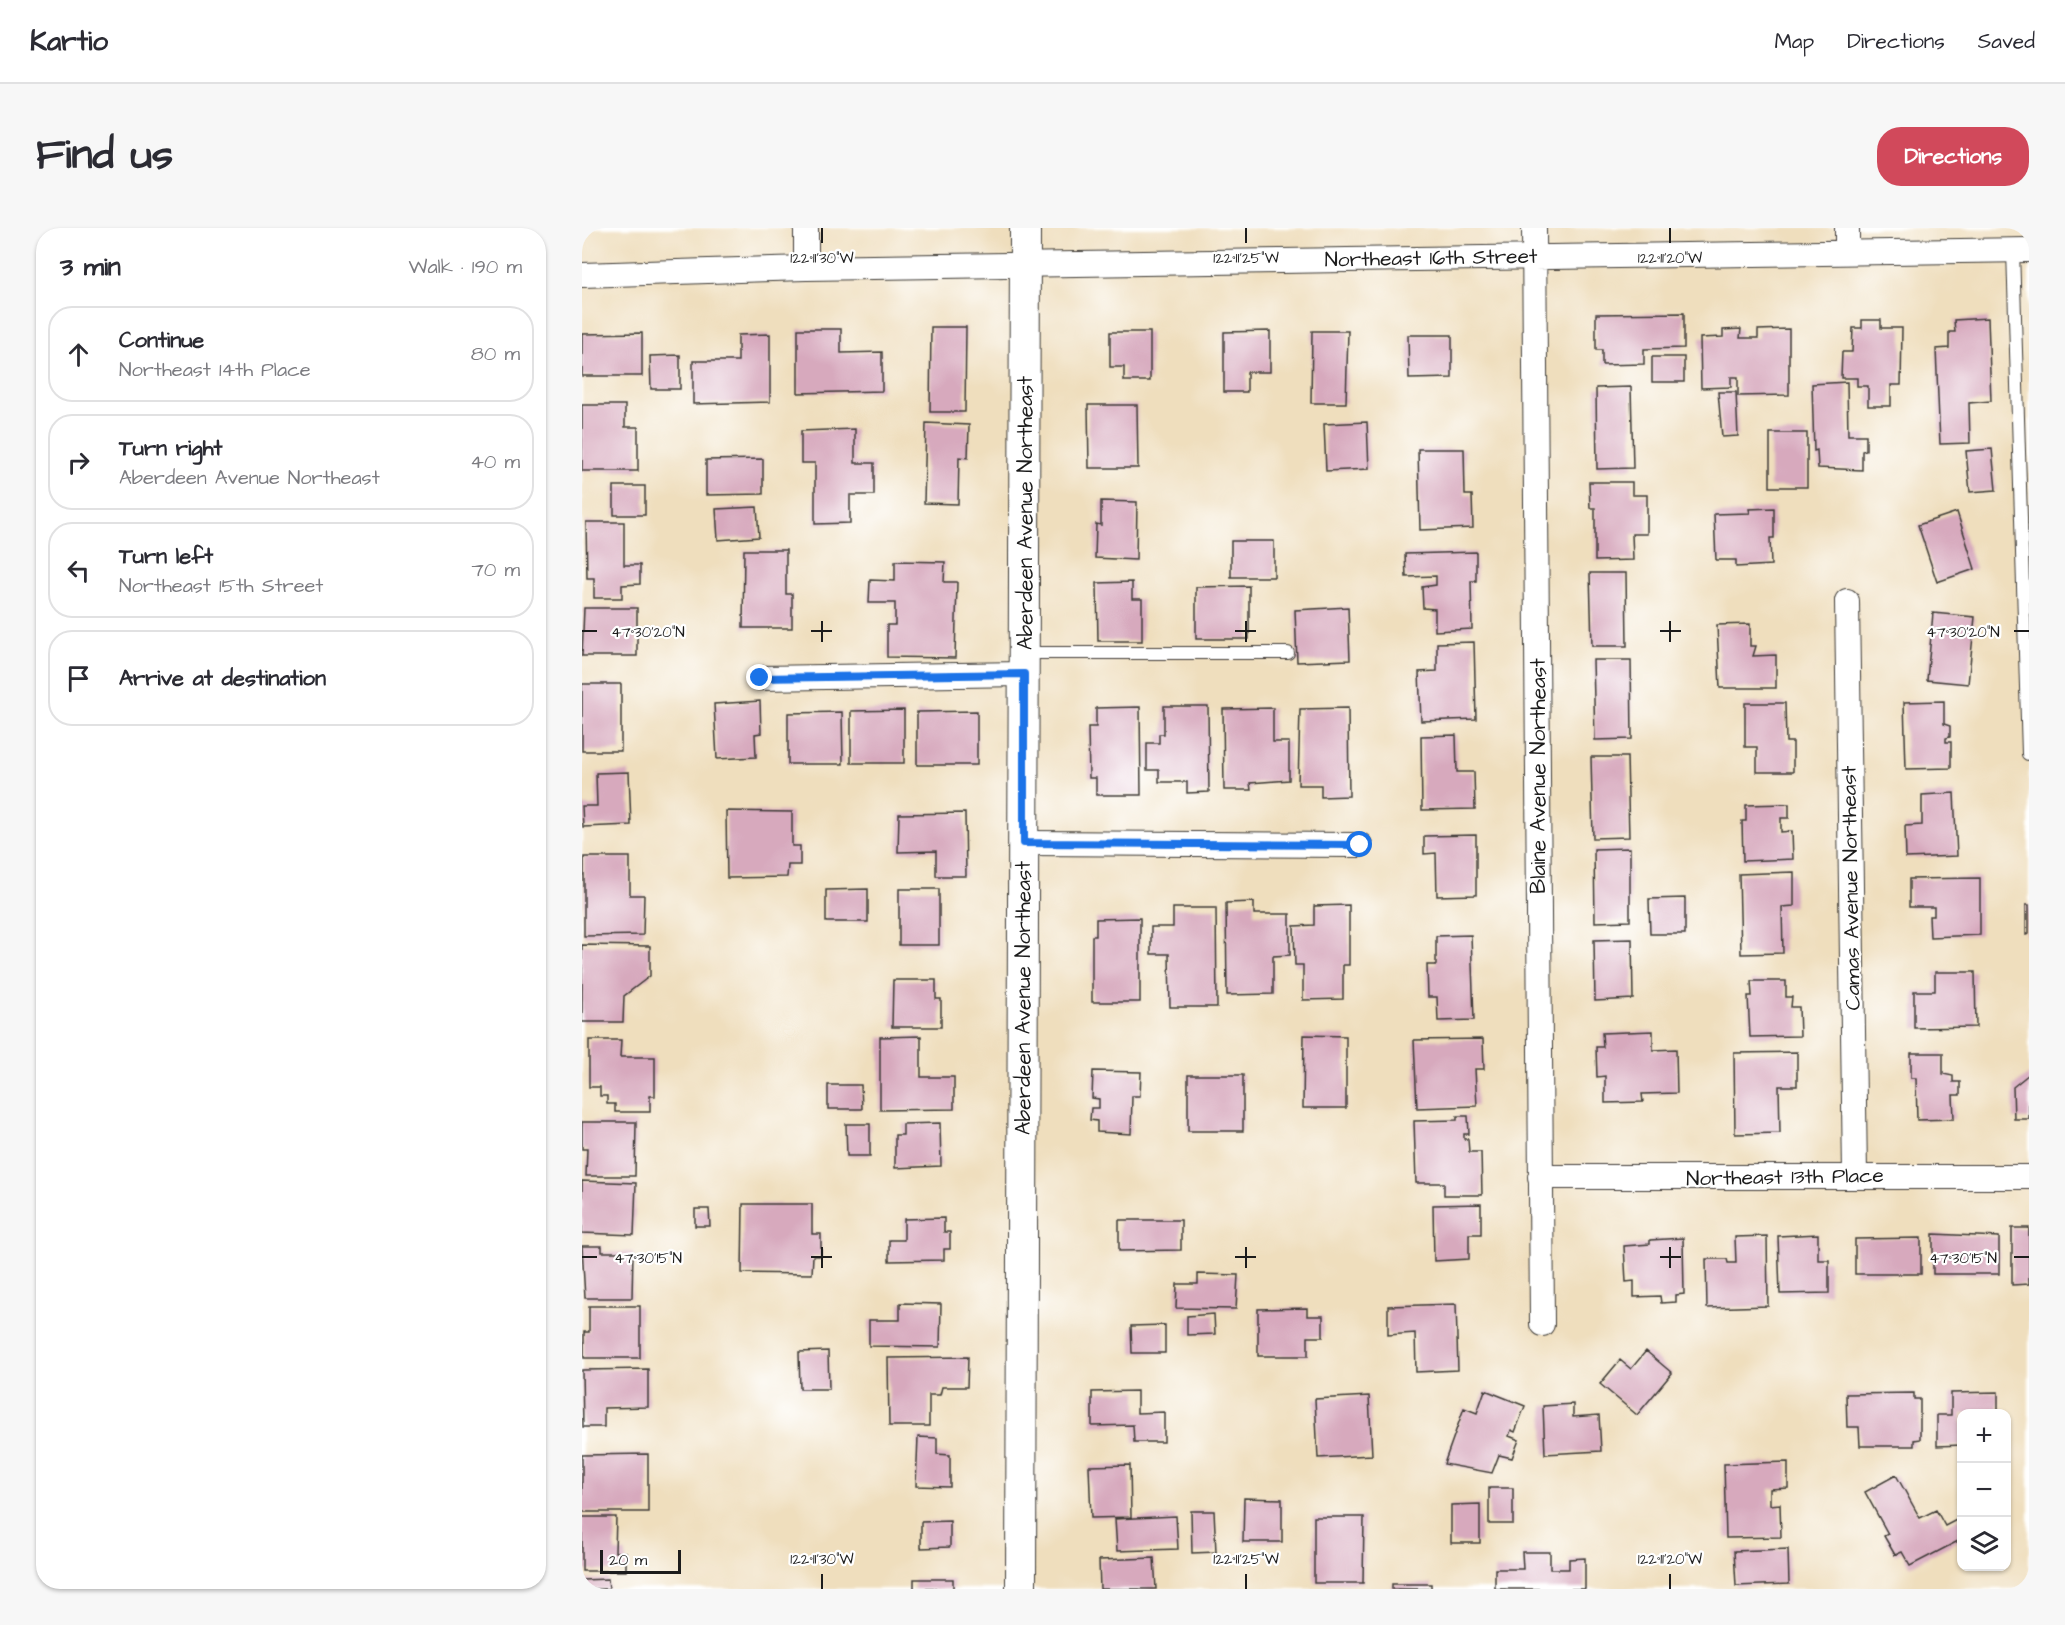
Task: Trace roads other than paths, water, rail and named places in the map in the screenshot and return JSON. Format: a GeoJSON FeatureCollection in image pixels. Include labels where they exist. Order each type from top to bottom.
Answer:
{"type":"FeatureCollection","features":[{"type":"Feature","properties":{"kind":"street"},"geometry":{"type":"LineString","coordinates":[[806,228],[806,268]]}},
{"type":"Feature","properties":{"kind":"street","name":"Aberdeen Avenue Northeast"},"geometry":{"type":"LineString","coordinates":[[1021,1589],[1025,228]]}},
{"type":"Feature","properties":{"kind":"street","name":"Blaine Avenue Northeast"},"geometry":{"type":"LineString","coordinates":[[1534,228],[1542,1324]]}},
{"type":"Feature","properties":{"kind":"street"},"geometry":{"type":"LineString","coordinates":[[1847,228],[1847,252]]}},
{"type":"Feature","properties":{"kind":"street","name":"Northeast 16th Street"},"geometry":{"type":"LineString","coordinates":[[582,275],[1026,264],[2021,250]]}},
{"type":"Feature","properties":{"kind":"street","name":"Camas Avenue Northeast"},"geometry":{"type":"LineString","coordinates":[[1848,601],[1855,1175]]}},
{"type":"Feature","properties":{"kind":"street"},"geometry":{"type":"LineString","coordinates":[[760,678],[1024,663]]}},
{"type":"Feature","properties":{"kind":"street"},"geometry":{"type":"LineString","coordinates":[[1024,843],[1360,845]]}},
{"type":"Feature","properties":{"kind":"street","name":"Northeast 13th Place"},"geometry":{"type":"LineString","coordinates":[[1540,1177],[1855,1175],[2029,1177]]}},
{"type":"Feature","properties":{"kind":"lane"},"geometry":{"type":"LineString","coordinates":[[2021,250],[2028,754]]}},
{"type":"Feature","properties":{"kind":"lane"},"geometry":{"type":"LineString","coordinates":[[1024,663],[1288,653]]}}]}
